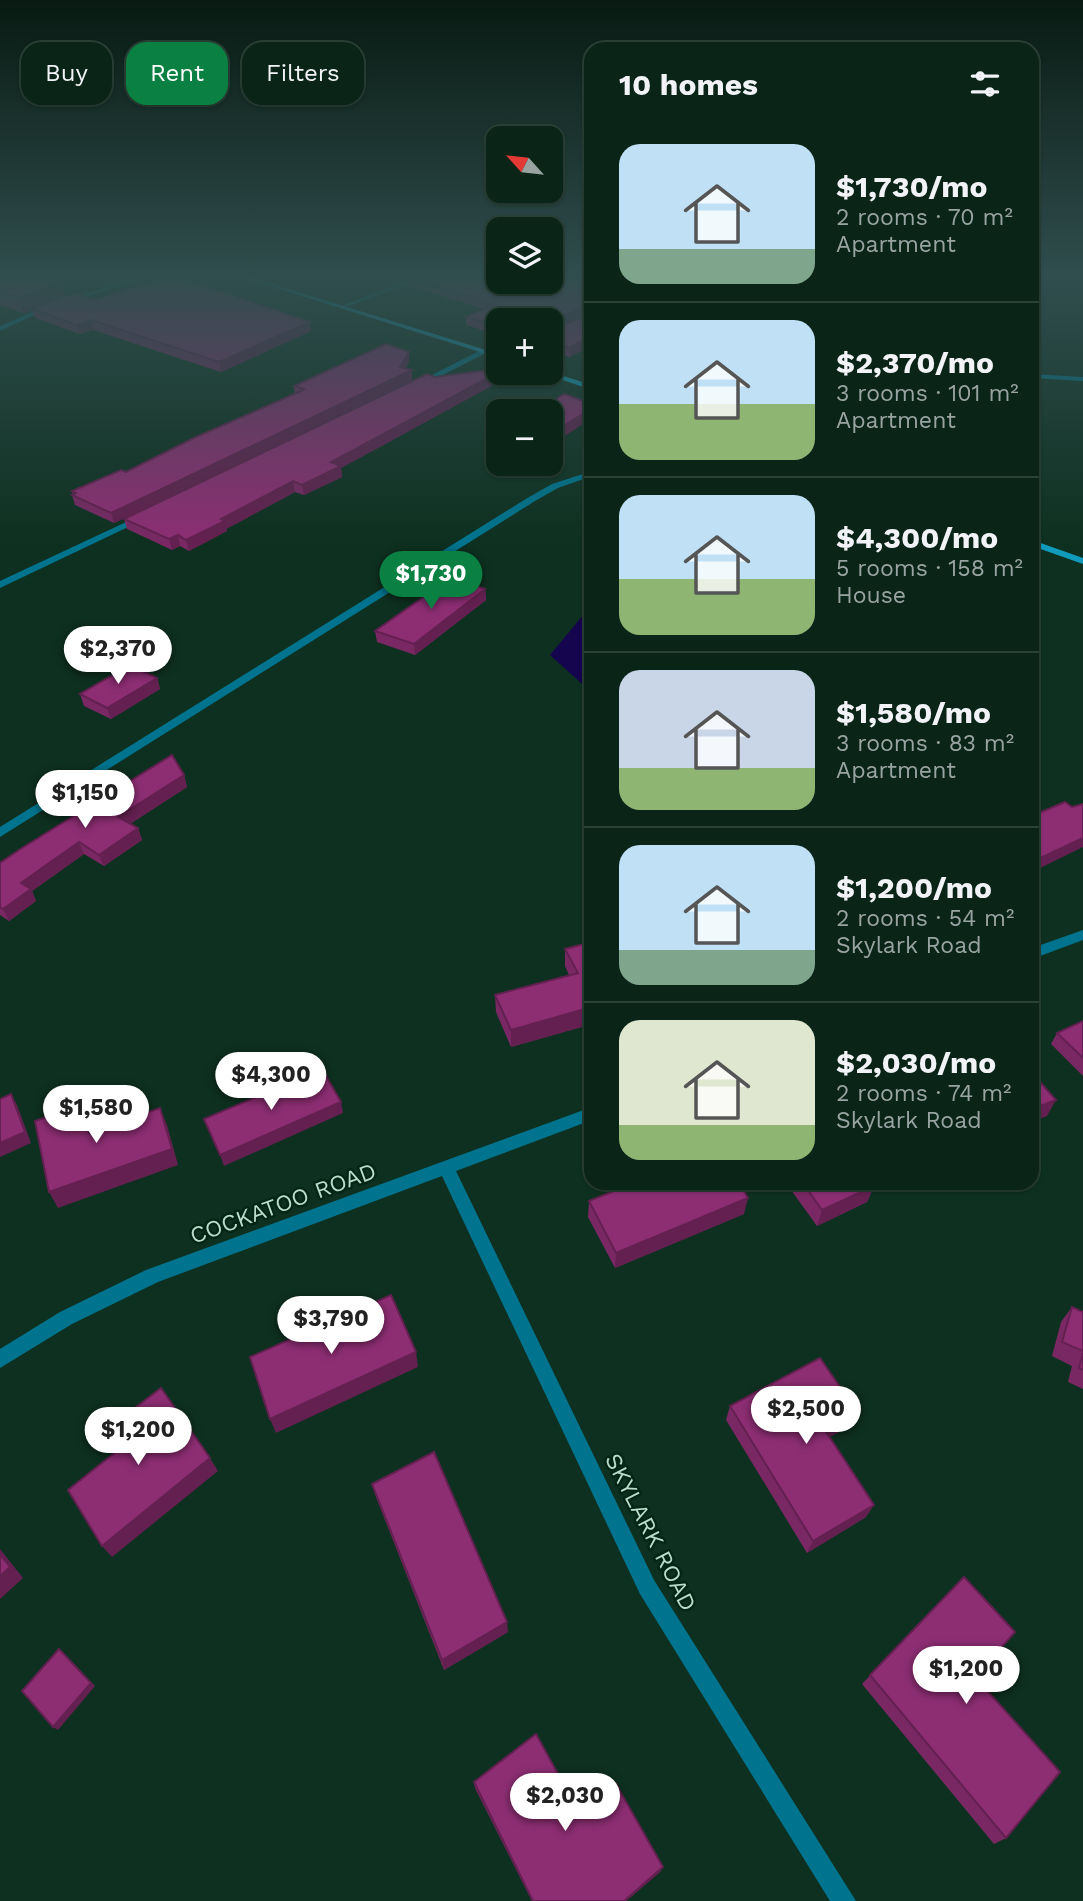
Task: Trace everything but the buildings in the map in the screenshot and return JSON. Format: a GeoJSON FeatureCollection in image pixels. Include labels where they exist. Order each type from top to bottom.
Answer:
{"type":"FeatureCollection","features":[{"type":"Feature","properties":{"kind":"main road"},"geometry":{"type":"LineString","coordinates":[[563,379],[584,385]]}},
{"type":"Feature","properties":{"kind":"main road"},"geometry":{"type":"LineString","coordinates":[[1039,545],[1083,561]]}},
{"type":"Feature","properties":{"kind":"street"},"geometry":{"type":"LineString","coordinates":[[413,387],[458,365]]}},
{"type":"Feature","properties":{"kind":"street"},"geometry":{"type":"LineString","coordinates":[[1039,376],[1083,379]]}},
{"type":"Feature","properties":{"kind":"street"},"geometry":{"type":"LineString","coordinates":[[0,833],[532,499],[555,486],[584,476]]}},
{"type":"Feature","properties":{"kind":"street"},"geometry":{"type":"LineString","coordinates":[[0,584],[156,511]]}},
{"type":"Feature","properties":{"kind":"street"},"geometry":{"type":"LineString","coordinates":[[1039,951],[1083,935]]}},
{"type":"Feature","properties":{"kind":"street","name":"COCKATOO ROAD"},"geometry":{"type":"LineString","coordinates":[[0,1359],[66,1318],[152,1276],[584,1116]]}},
{"type":"Feature","properties":{"kind":"street","name":"SKYLARK ROAD"},"geometry":{"type":"LineString","coordinates":[[446,1167],[647,1587],[844,1901]]}},
{"type":"Feature","properties":{"kind":"shaded area"},"geometry":{"type":"Polygon","coordinates":[[[584,614],[584,686],[550,655],[584,614]]]}}]}
